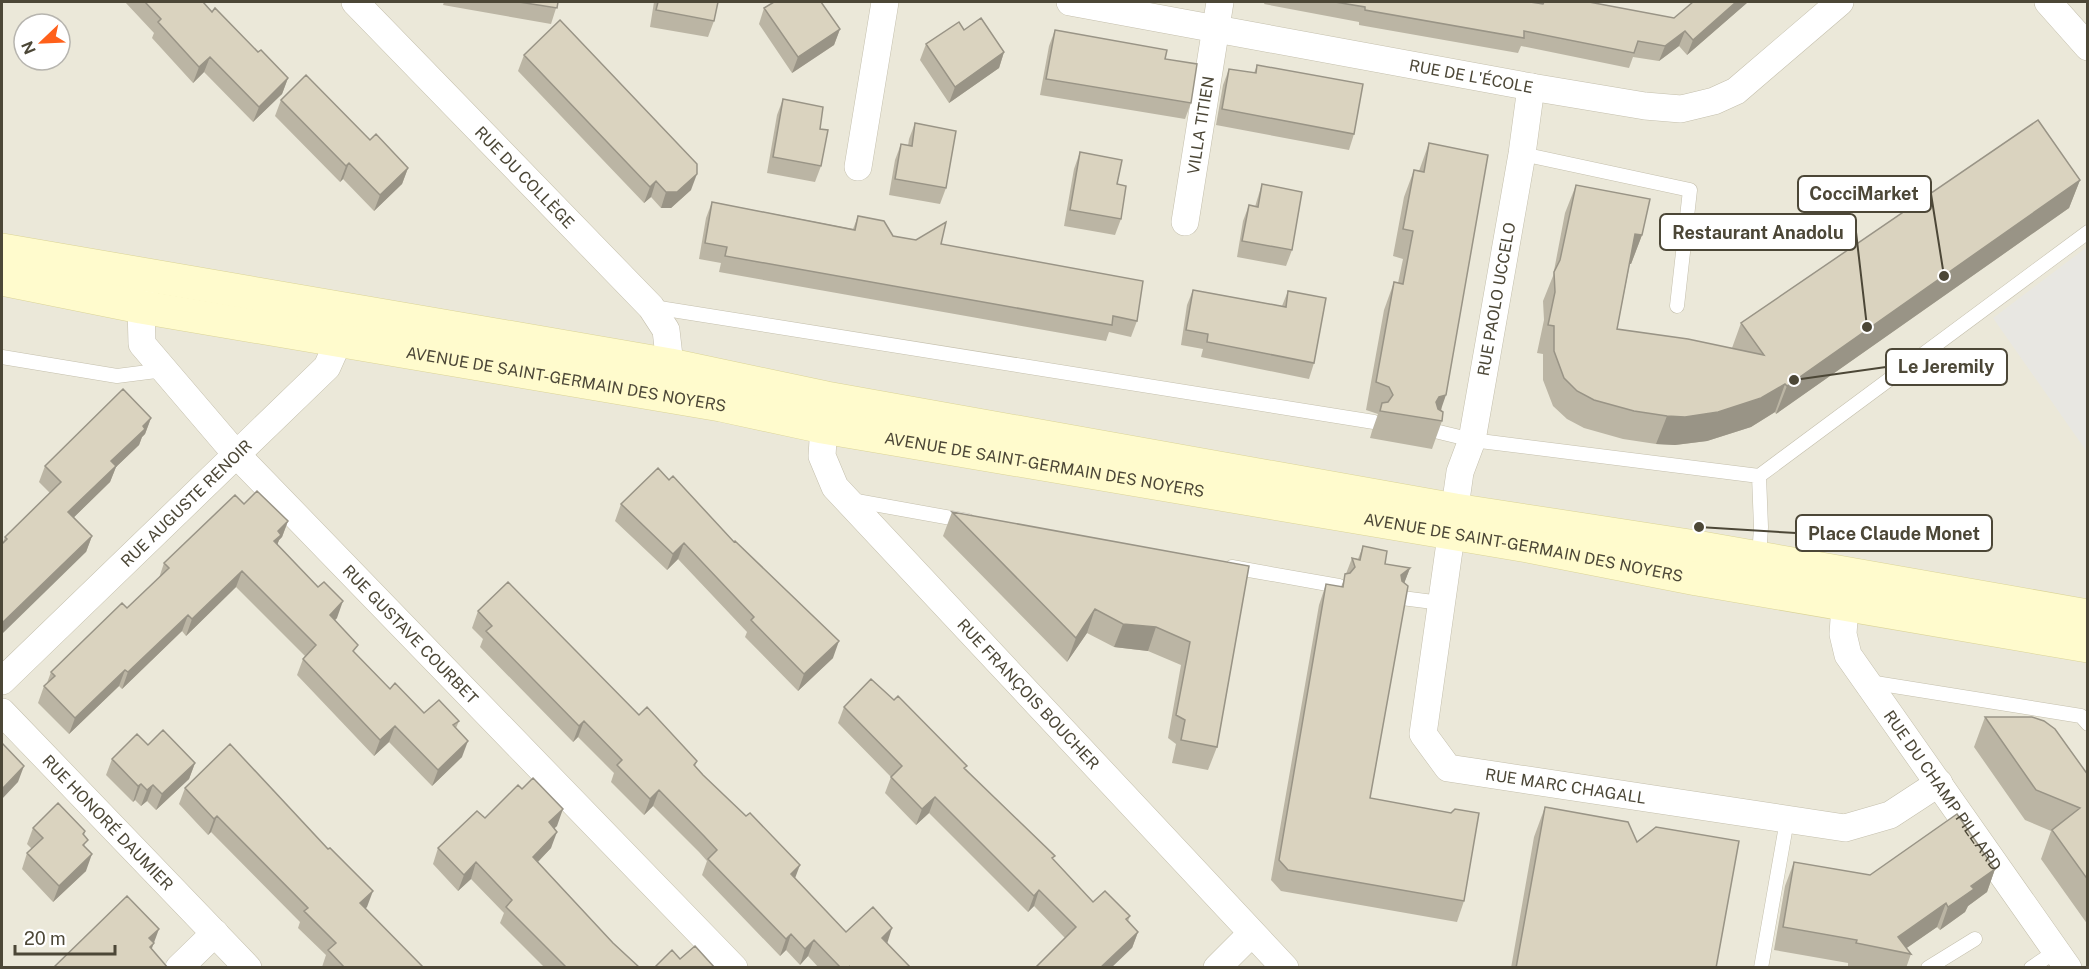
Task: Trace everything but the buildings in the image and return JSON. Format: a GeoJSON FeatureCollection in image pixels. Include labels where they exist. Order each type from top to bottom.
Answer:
{"type":"FeatureCollection","features":[{"type":"Feature","properties":{"kind":"main road","name":"AVENUE DE SAINT-GERMAIN DES NOYERS"},"geometry":{"type":"LineString","coordinates":[[2,250],[670,365],[824,412]]}},
{"type":"Feature","properties":{"kind":"main road","name":"AVENUE DE SAINT-GERMAIN DES NOYERS"},"geometry":{"type":"LineString","coordinates":[[2,279],[141,307],[721,405],[824,412],[1453,522],[1845,605],[2088,646]]}},
{"type":"Feature","properties":{"kind":"main road","name":"AVENUE DE SAINT-GERMAIN DES NOYERS"},"geometry":{"type":"LineString","coordinates":[[1453,522],[1759,558],[2088,615]]}},
{"type":"Feature","properties":{"kind":"street","name":"RUE DU COLLÈGE"},"geometry":{"type":"LineString","coordinates":[[355,2],[651,307],[666,330],[670,365]]}},
{"type":"Feature","properties":{"kind":"street"},"geometry":{"type":"LineString","coordinates":[[858,167],[885,2]]}},
{"type":"Feature","properties":{"kind":"street","name":"RUE DE L'ÉCOLE"},"geometry":{"type":"LineString","coordinates":[[1070,2],[1530,87],[1645,106],[1682,109],[1714,101],[1736,91],[1840,2]]}},
{"type":"Feature","properties":{"kind":"street","name":"VILLA TITIEN"},"geometry":{"type":"LineString","coordinates":[[1185,222],[1220,2]]}},
{"type":"Feature","properties":{"kind":"street"},"geometry":{"type":"LineString","coordinates":[[2048,2],[2088,47]]}},
{"type":"Feature","properties":{"kind":"street","name":"RUE PAOLO UCCELO"},"geometry":{"type":"LineString","coordinates":[[1453,522],[1460,472],[1472,440],[1522,154],[1530,87]]}},
{"type":"Feature","properties":{"kind":"street","name":"RUE GUSTAVE COURBET"},"geometry":{"type":"LineString","coordinates":[[147,275],[141,307],[142,344],[164,370],[236,454],[734,968]]}},
{"type":"Feature","properties":{"kind":"street","name":"RUE AUGUSTE RENOIR"},"geometry":{"type":"LineString","coordinates":[[2,681],[327,367],[339,340],[342,307]]}},
{"type":"Feature","properties":{"kind":"street","name":"RUE FRANÇOIS BOUCHER"},"geometry":{"type":"LineString","coordinates":[[824,412],[822,456],[835,487],[1285,968]]}},
{"type":"Feature","properties":{"kind":"street","name":"RUE MARC CHAGALL"},"geometry":{"type":"LineString","coordinates":[[1453,522],[1424,734],[1448,768],[1845,828],[1890,815],[1939,783]]}},
{"type":"Feature","properties":{"kind":"street","name":"RUE DU CHAMP PILLARD"},"geometry":{"type":"LineString","coordinates":[[1845,605],[1843,634],[1848,655],[2062,959]]}},
{"type":"Feature","properties":{"kind":"street","name":"RUE HONORÉ DAUMIER"},"geometry":{"type":"LineString","coordinates":[[2,712],[248,968]]}},
{"type":"Feature","properties":{"kind":"street"},"geometry":{"type":"LineString","coordinates":[[178,968],[215,933]]}},
{"type":"Feature","properties":{"kind":"street"},"geometry":{"type":"LineString","coordinates":[[1217,968],[1251,934]]}},
{"type":"Feature","properties":{"kind":"lane"},"geometry":{"type":"LineString","coordinates":[[1522,154],[1690,190],[1677,306]]}},
{"type":"Feature","properties":{"kind":"lane"},"geometry":{"type":"LineString","coordinates":[[1435,431],[1472,440],[1759,476],[2088,232]]}},
{"type":"Feature","properties":{"kind":"lane"},"geometry":{"type":"LineString","coordinates":[[651,307],[1374,422]]}},
{"type":"Feature","properties":{"kind":"lane"},"geometry":{"type":"LineString","coordinates":[[2,357],[117,376],[164,370]]}},
{"type":"Feature","properties":{"kind":"lane"},"geometry":{"type":"LineString","coordinates":[[1759,476],[1761,527],[1759,558]]}},
{"type":"Feature","properties":{"kind":"lane"},"geometry":{"type":"LineString","coordinates":[[846,499],[987,524]]}},
{"type":"Feature","properties":{"kind":"lane"},"geometry":{"type":"LineString","coordinates":[[1222,565],[1340,586]]}},
{"type":"Feature","properties":{"kind":"lane"},"geometry":{"type":"LineString","coordinates":[[1402,598],[1441,603]]}},
{"type":"Feature","properties":{"kind":"lane"},"geometry":{"type":"LineString","coordinates":[[1867,682],[2081,716],[2088,724]]}},
{"type":"Feature","properties":{"kind":"lane"},"geometry":{"type":"LineString","coordinates":[[1761,968],[1788,820]]}},
{"type":"Feature","properties":{"kind":"lane"},"geometry":{"type":"LineString","coordinates":[[1928,968],[1975,939]]}},
{"type":"Feature","properties":{"kind":"lane"},"geometry":{"type":"LineString","coordinates":[[2031,968],[2062,959]]}},
{"type":"Feature","properties":{"kind":"shaded area"},"geometry":{"type":"Polygon","coordinates":[[[2,2],[2087,2],[2087,967],[2,967],[2,2]]]}},
{"type":"Feature","properties":{"kind":"shaded area"},"geometry":{"type":"Polygon","coordinates":[[[2087,247],[2087,452],[1993,318],[2087,247]]]}},
{"type":"Feature","properties":{"kind":"place","name":"CocciMarket"},"geometry":{"type":"Point","coordinates":[1944,276]}},
{"type":"Feature","properties":{"kind":"place","name":"Restaurant Anadolu"},"geometry":{"type":"Point","coordinates":[1867,327]}},
{"type":"Feature","properties":{"kind":"place","name":"Le Jeremily"},"geometry":{"type":"Point","coordinates":[1794,380]}},
{"type":"Feature","properties":{"kind":"place","name":"Place Claude Monet"},"geometry":{"type":"Point","coordinates":[1699,527]}}]}
